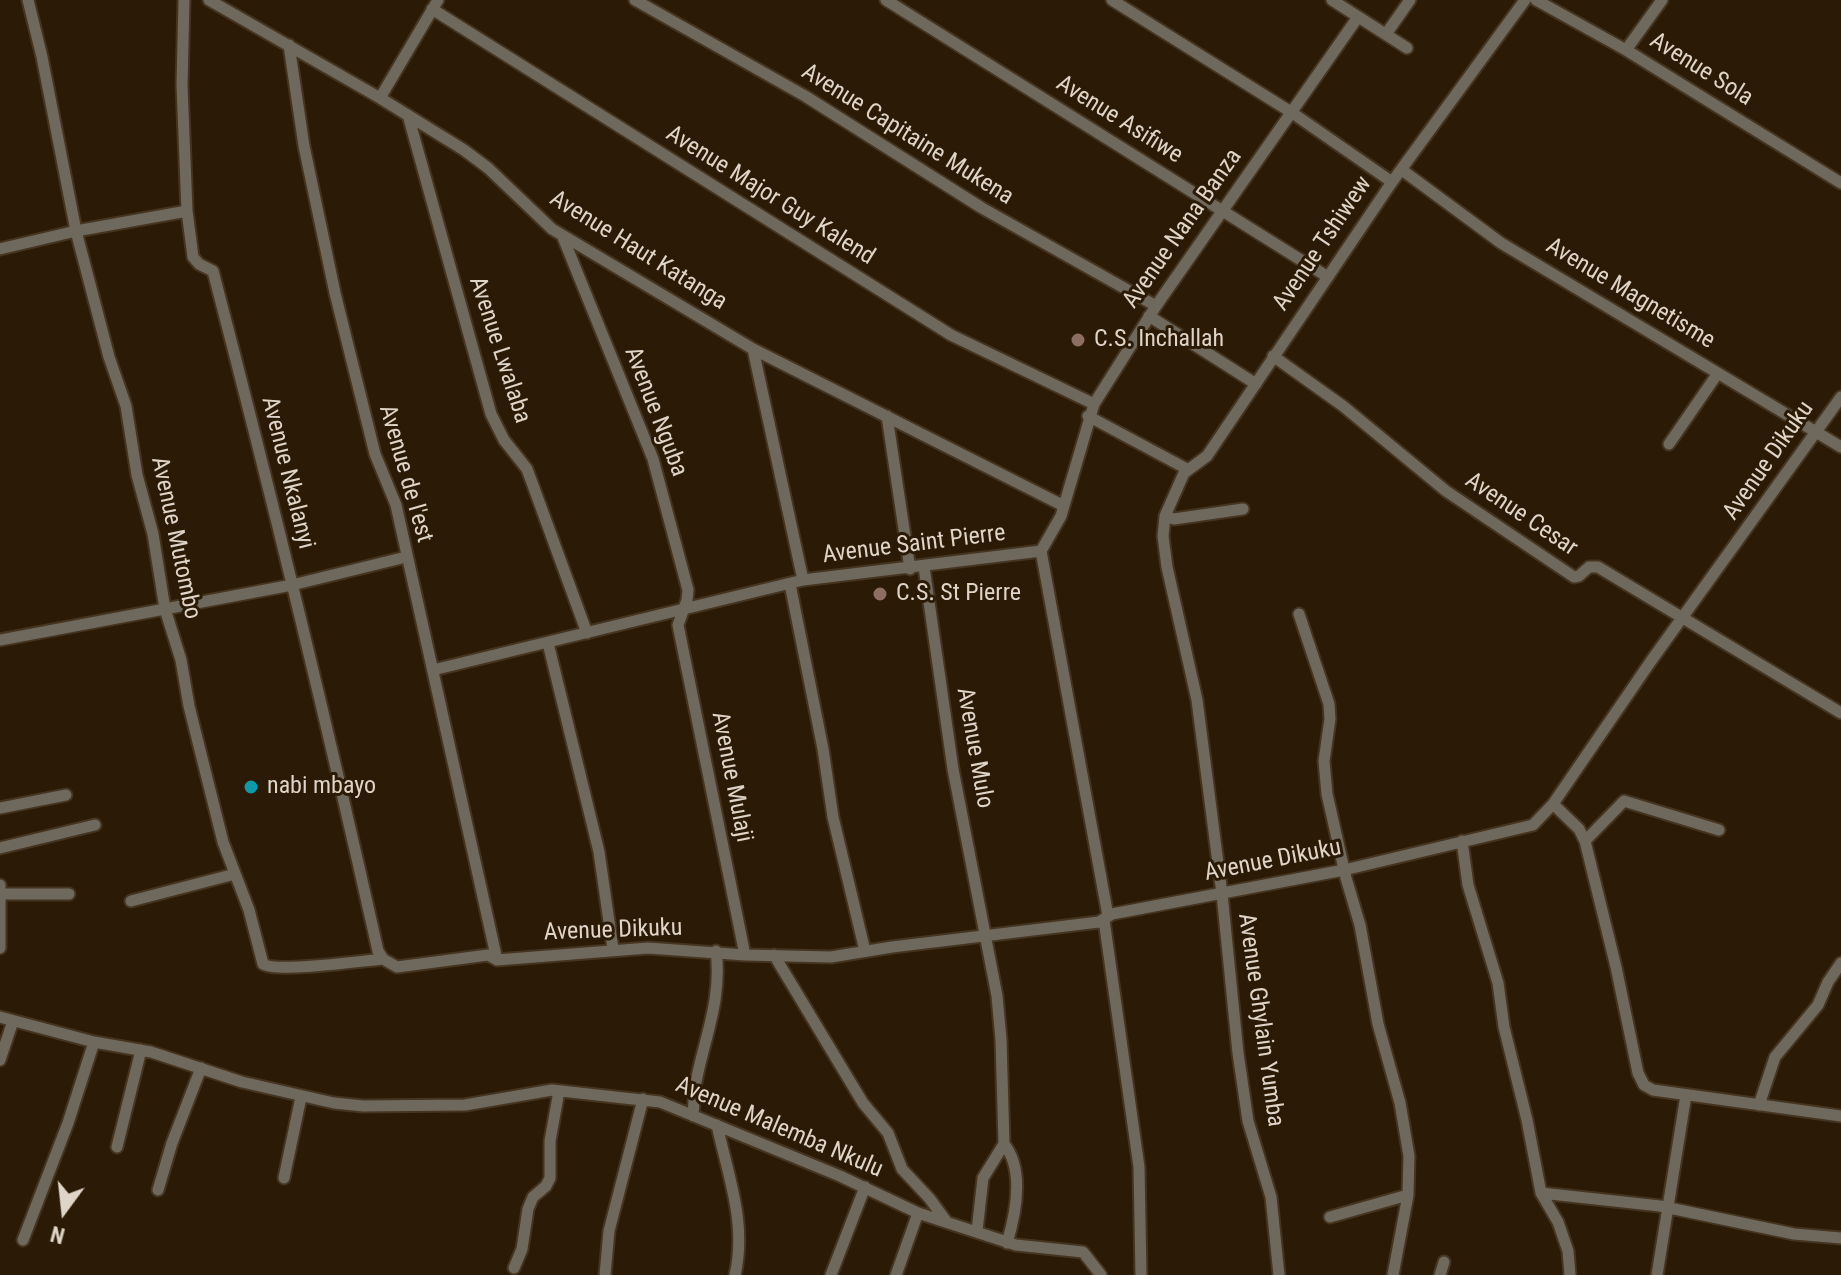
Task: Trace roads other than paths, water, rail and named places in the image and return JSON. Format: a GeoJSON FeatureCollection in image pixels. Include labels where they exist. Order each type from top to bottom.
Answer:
{"type":"FeatureCollection","features":[{"type":"Feature","properties":{"kind":"street","name":"Avenue Mutombo"},"geometry":{"type":"LineString","coordinates":[[28,0],[76,231],[109,357],[126,406],[165,609],[181,660],[189,706],[223,842],[266,967],[287,968],[383,959]]}},
{"type":"Feature","properties":{"kind":"street","name":"Avenue Nkalanyi"},"geometry":{"type":"LineString","coordinates":[[184,0],[182,85],[187,211],[193,257],[213,271],[262,456],[378,951],[383,959]]}},
{"type":"Feature","properties":{"kind":"street","name":"Avenue Haut Katanga"},"geometry":{"type":"LineString","coordinates":[[209,0],[408,115],[474,158],[562,235],[753,349],[1064,506]]}},
{"type":"Feature","properties":{"kind":"street","name":"Avenue Capitaine Mukena"},"geometry":{"type":"LineString","coordinates":[[635,0],[805,96],[1153,311],[1256,384]]}},
{"type":"Feature","properties":{"kind":"street","name":"Avenue Asifiwe"},"geometry":{"type":"LineString","coordinates":[[886,0],[1328,277]]}},
{"type":"Feature","properties":{"kind":"street"},"geometry":{"type":"LineString","coordinates":[[1112,0],[1291,112],[1392,182]]}},
{"type":"Feature","properties":{"kind":"street"},"geometry":{"type":"LineString","coordinates":[[1332,0],[1407,48]]}},
{"type":"Feature","properties":{"kind":"street"},"geometry":{"type":"LineString","coordinates":[[1386,34],[1410,0]]}},
{"type":"Feature","properties":{"kind":"street","name":"Avenue Tshiwew"},"geometry":{"type":"LineString","coordinates":[[1165,516],[1187,469],[1207,456],[1392,182],[1525,0]]}},
{"type":"Feature","properties":{"kind":"street","name":"Avenue Sola"},"geometry":{"type":"LineString","coordinates":[[1536,0],[1626,50],[1841,183]]}},
{"type":"Feature","properties":{"kind":"street"},"geometry":{"type":"LineString","coordinates":[[1626,50],[1662,0]]}},
{"type":"Feature","properties":{"kind":"street"},"geometry":{"type":"LineString","coordinates":[[380,98],[435,5]]}},
{"type":"Feature","properties":{"kind":"street","name":"Avenue Major Guy Kalend"},"geometry":{"type":"LineString","coordinates":[[435,5],[951,335],[1094,404]]}},
{"type":"Feature","properties":{"kind":"street","name":"Avenue Nana Banza"},"geometry":{"type":"LineString","coordinates":[[1041,551],[1064,506],[1094,404],[1153,311],[1358,17]]}},
{"type":"Feature","properties":{"kind":"street","name":"Avenue de l'est"},"geometry":{"type":"LineString","coordinates":[[289,45],[304,146],[335,293],[375,454],[396,505],[497,960]]}},
{"type":"Feature","properties":{"kind":"street","name":"Avenue Lwalaba"},"geometry":{"type":"LineString","coordinates":[[408,115],[491,414],[504,440],[527,469],[587,633]]}},
{"type":"Feature","properties":{"kind":"street","name":"Avenue Magnetisme"},"geometry":{"type":"LineString","coordinates":[[1402,170],[1501,243],[1841,447]]}},
{"type":"Feature","properties":{"kind":"street"},"geometry":{"type":"LineString","coordinates":[[0,249],[76,231],[187,211]]}},
{"type":"Feature","properties":{"kind":"street","name":"Avenue Nguba"},"geometry":{"type":"LineString","coordinates":[[562,235],[653,459],[688,590],[683,608]]}},
{"type":"Feature","properties":{"kind":"street"},"geometry":{"type":"LineString","coordinates":[[753,349],[803,580]]}},
{"type":"Feature","properties":{"kind":"street","name":"Avenue Cesar"},"geometry":{"type":"LineString","coordinates":[[1273,356],[1343,406],[1446,491],[1574,577],[1587,568],[1597,567],[1841,713]]}},
{"type":"Feature","properties":{"kind":"street"},"geometry":{"type":"LineString","coordinates":[[1669,444],[1718,373]]}},
{"type":"Feature","properties":{"kind":"street","name":"Avenue Dikuku"},"geometry":{"type":"LineString","coordinates":[[383,959],[397,967],[488,955],[497,960],[613,949],[668,948],[745,955],[831,957],[1099,922],[1106,918],[1344,870],[1533,825],[1553,804],[1841,397]]}},
{"type":"Feature","properties":{"kind":"street"},"geometry":{"type":"LineString","coordinates":[[887,416],[910,569]]}},
{"type":"Feature","properties":{"kind":"street"},"geometry":{"type":"LineString","coordinates":[[1088,416],[1187,469]]}},
{"type":"Feature","properties":{"kind":"street"},"geometry":{"type":"LineString","coordinates":[[1165,516],[1174,519],[1243,509]]}},
{"type":"Feature","properties":{"kind":"street","name":"Avenue Ghylain Yumba"},"geometry":{"type":"LineString","coordinates":[[1165,516],[1163,536],[1167,567],[1197,700],[1245,1103],[1271,1197],[1279,1275]]}},
{"type":"Feature","properties":{"kind":"street","name":"Avenue Saint Pierre"},"geometry":{"type":"LineString","coordinates":[[433,670],[803,580],[1041,551],[1106,918],[1139,1167],[1141,1275]]}},
{"type":"Feature","properties":{"kind":"street"},"geometry":{"type":"LineString","coordinates":[[0,640],[292,585],[406,557]]}},
{"type":"Feature","properties":{"kind":"street","name":"Avenue Mulo"},"geometry":{"type":"LineString","coordinates":[[924,567],[953,769],[997,996],[1004,1144],[1010,1152],[1016,1173],[1007,1243]]}},
{"type":"Feature","properties":{"kind":"street"},"geometry":{"type":"LineString","coordinates":[[790,584],[823,749],[833,817],[865,951]]}},
{"type":"Feature","properties":{"kind":"street","name":"Avenue Mulaji"},"geometry":{"type":"LineString","coordinates":[[683,608],[678,625],[745,955]]}},
{"type":"Feature","properties":{"kind":"street"},"geometry":{"type":"LineString","coordinates":[[1299,614],[1330,712],[1325,778],[1344,870],[1357,914],[1378,1024],[1405,1123],[1410,1165],[1408,1195],[1393,1275]]}},
{"type":"Feature","properties":{"kind":"street"},"geometry":{"type":"LineString","coordinates":[[548,643],[599,852],[613,949]]}},
{"type":"Feature","properties":{"kind":"street"},"geometry":{"type":"LineString","coordinates":[[0,808],[66,795]]}},
{"type":"Feature","properties":{"kind":"street"},"geometry":{"type":"LineString","coordinates":[[1585,841],[1624,801],[1719,830]]}},
{"type":"Feature","properties":{"kind":"street"},"geometry":{"type":"LineString","coordinates":[[1553,804],[1579,829],[1585,841],[1638,1073],[1647,1087],[1841,1116]]}},
{"type":"Feature","properties":{"kind":"street"},"geometry":{"type":"LineString","coordinates":[[0,848],[95,825]]}},
{"type":"Feature","properties":{"kind":"street"},"geometry":{"type":"LineString","coordinates":[[1462,841],[1468,885],[1498,983],[1504,1027],[1541,1193],[1558,1222],[1568,1251],[1570,1275]]}},
{"type":"Feature","properties":{"kind":"street"},"geometry":{"type":"LineString","coordinates":[[131,901],[235,874]]}},
{"type":"Feature","properties":{"kind":"street"},"geometry":{"type":"LineString","coordinates":[[0,948],[1,890],[69,894]]}},
{"type":"Feature","properties":{"kind":"street"},"geometry":{"type":"LineString","coordinates":[[693,1116],[696,1081],[716,1005],[719,982],[716,951]]}},
{"type":"Feature","properties":{"kind":"street"},"geometry":{"type":"LineString","coordinates":[[774,955],[863,1103],[888,1133],[902,1169],[947,1222]]}},
{"type":"Feature","properties":{"kind":"street"},"geometry":{"type":"LineString","coordinates":[[1759,1105],[1775,1057],[1818,1005],[1826,985],[1841,963]]}},
{"type":"Feature","properties":{"kind":"street","name":"Avenue Malemba Nkulu"},"geometry":{"type":"LineString","coordinates":[[0,1017],[94,1042],[141,1050],[301,1097],[354,1106],[465,1105],[548,1091],[660,1102],[865,1187],[918,1213],[1007,1243],[1083,1252],[1098,1273]]}},
{"type":"Feature","properties":{"kind":"street"},"geometry":{"type":"LineString","coordinates":[[0,1060],[13,1021]]}},
{"type":"Feature","properties":{"kind":"street"},"geometry":{"type":"LineString","coordinates":[[23,1240],[86,1073],[94,1042]]}},
{"type":"Feature","properties":{"kind":"street"},"geometry":{"type":"LineString","coordinates":[[117,1147],[141,1050]]}},
{"type":"Feature","properties":{"kind":"street"},"geometry":{"type":"LineString","coordinates":[[158,1190],[172,1143],[201,1068]]}},
{"type":"Feature","properties":{"kind":"street"},"geometry":{"type":"LineString","coordinates":[[514,1268],[522,1249],[528,1209],[533,1197],[550,1178],[550,1141],[559,1091]]}},
{"type":"Feature","properties":{"kind":"street"},"geometry":{"type":"LineString","coordinates":[[1657,1275],[1686,1095]]}},
{"type":"Feature","properties":{"kind":"street"},"geometry":{"type":"LineString","coordinates":[[284,1178],[301,1097]]}},
{"type":"Feature","properties":{"kind":"street"},"geometry":{"type":"LineString","coordinates":[[605,1275],[609,1231],[643,1099]]}},
{"type":"Feature","properties":{"kind":"street"},"geometry":{"type":"LineString","coordinates":[[717,1125],[740,1225],[740,1250],[735,1275]]}},
{"type":"Feature","properties":{"kind":"street"},"geometry":{"type":"LineString","coordinates":[[977,1231],[983,1178],[1004,1144]]}},
{"type":"Feature","properties":{"kind":"street"},"geometry":{"type":"LineString","coordinates":[[831,1275],[865,1187]]}},
{"type":"Feature","properties":{"kind":"street"},"geometry":{"type":"LineString","coordinates":[[1541,1193],[1666,1207],[1794,1234],[1841,1238]]}},
{"type":"Feature","properties":{"kind":"street"},"geometry":{"type":"LineString","coordinates":[[1330,1217],[1408,1195]]}},
{"type":"Feature","properties":{"kind":"street"},"geometry":{"type":"LineString","coordinates":[[896,1275],[918,1213]]}},
{"type":"Feature","properties":{"kind":"street"},"geometry":{"type":"LineString","coordinates":[[1440,1275],[1444,1262]]}},
{"type":"Feature","properties":{"kind":"place","name":"C.S. Inchallah"},"geometry":{"type":"Point","coordinates":[1078,340]}},
{"type":"Feature","properties":{"kind":"place","name":"C.S. St Pierre"},"geometry":{"type":"Point","coordinates":[880,594]}},
{"type":"Feature","properties":{"kind":"place","name":"nabi mbayo"},"geometry":{"type":"Point","coordinates":[251,787]}}]}
